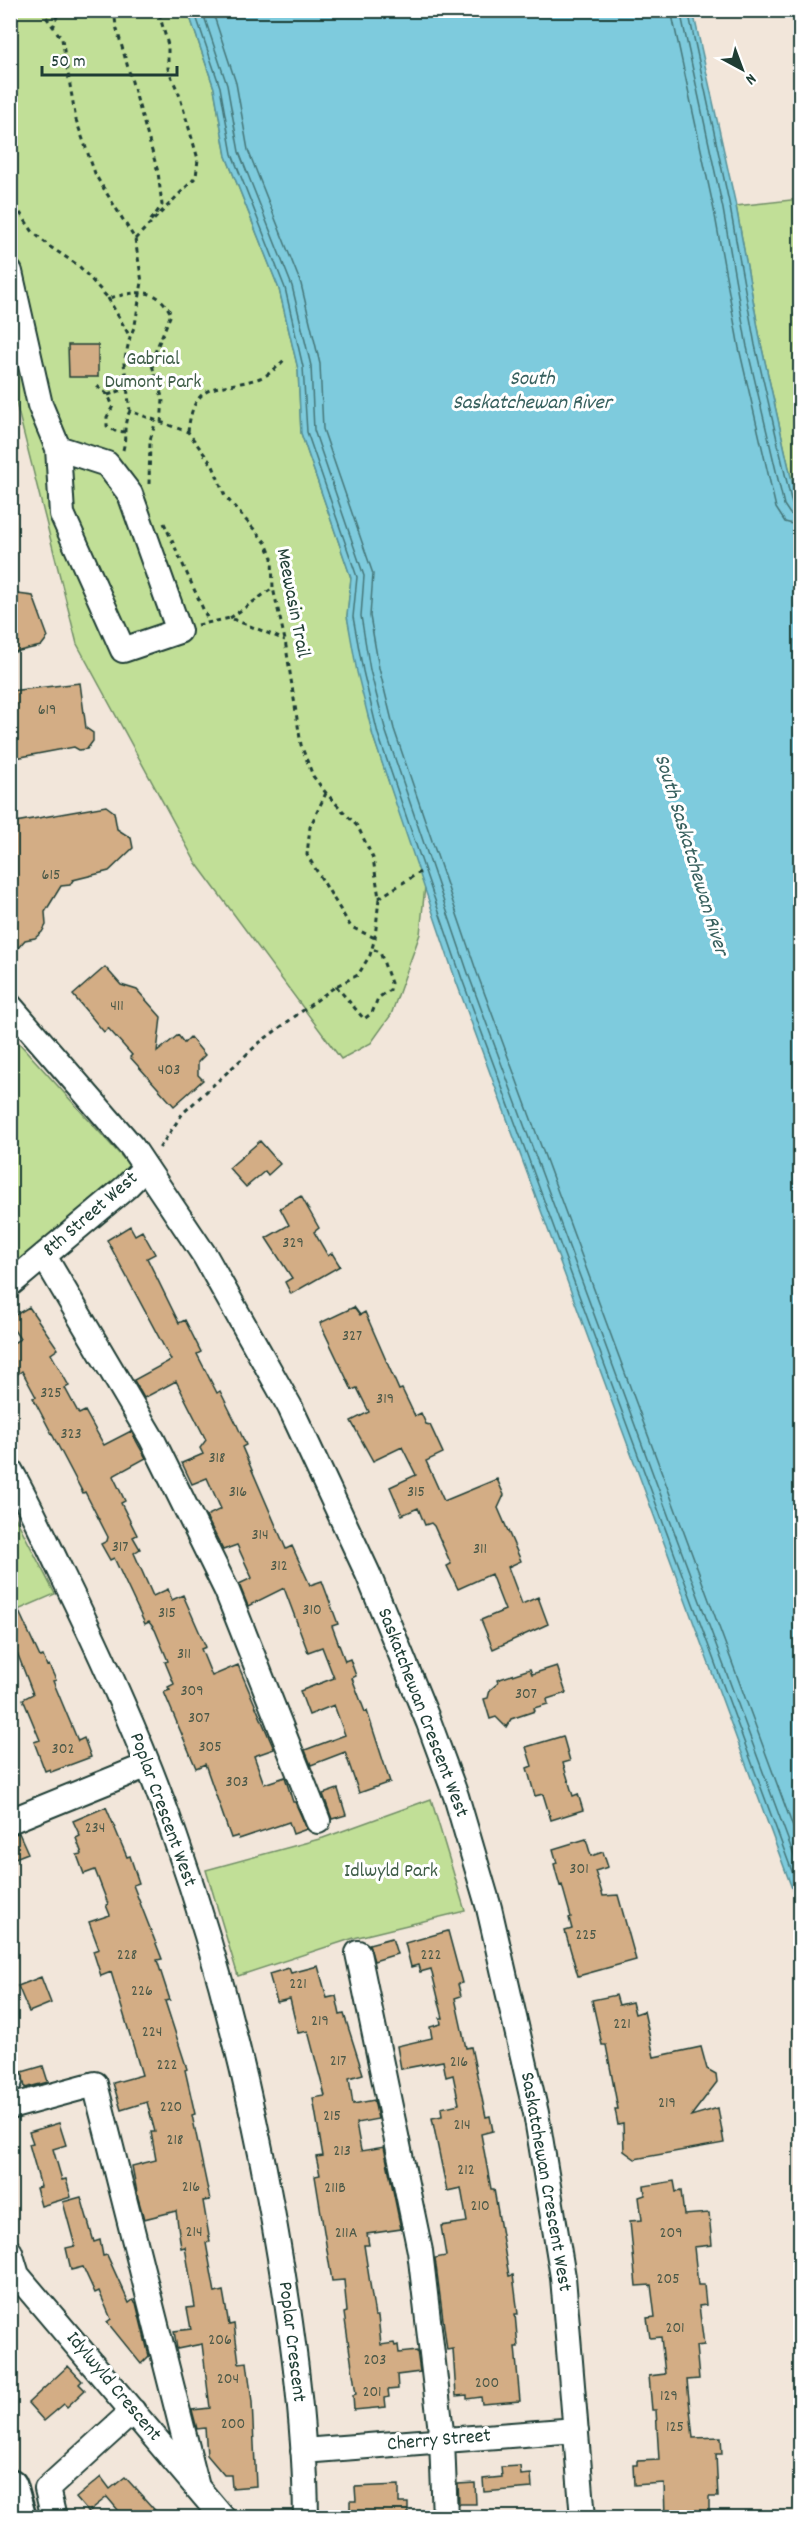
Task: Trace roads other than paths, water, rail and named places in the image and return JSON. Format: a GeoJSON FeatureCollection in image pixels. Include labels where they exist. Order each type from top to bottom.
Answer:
{"type":"FeatureCollection","features":[{"type":"Feature","properties":{"kind":"highway"},"geometry":{"type":"LineString","coordinates":[[10,2486],[19,2517]]}},
{"type":"Feature","properties":{"kind":"street"},"geometry":{"type":"LineString","coordinates":[[10,272],[40,405],[58,448],[62,514],[123,650],[179,631],[130,494],[107,464],[58,448]]}},
{"type":"Feature","properties":{"kind":"street","name":"Saskatchewan Crescent West"},"geometry":{"type":"LineString","coordinates":[[10,1006],[132,1147],[205,1256],[290,1407],[368,1574],[456,1796],[499,1947],[536,2113],[563,2277],[583,2517]]}},
{"type":"Feature","properties":{"kind":"street","name":"8th Street West"},"geometry":{"type":"LineString","coordinates":[[10,1284],[126,1187],[145,1168]]}},
{"type":"Feature","properties":{"kind":"street"},"geometry":{"type":"LineString","coordinates":[[44,1256],[152,1439],[228,1591],[318,1821]]}},
{"type":"Feature","properties":{"kind":"street","name":"Poplar Crescent West"},"geometry":{"type":"LineString","coordinates":[[10,1470],[100,1651],[148,1765],[189,1880],[216,1968],[244,2070],[264,2168]]}},
{"type":"Feature","properties":{"kind":"street"},"geometry":{"type":"LineString","coordinates":[[10,1821],[148,1765]]}},
{"type":"Feature","properties":{"kind":"street"},"geometry":{"type":"LineString","coordinates":[[358,1953],[420,2251],[442,2440],[445,2517]]}},
{"type":"Feature","properties":{"kind":"street"},"geometry":{"type":"LineString","coordinates":[[10,2107],[95,2084],[198,2487]]}},
{"type":"Feature","properties":{"kind":"street","name":"Poplar Crescent"},"geometry":{"type":"LineString","coordinates":[[264,2168],[291,2331],[303,2451],[306,2517]]}},
{"type":"Feature","properties":{"kind":"street","name":"Idylwyld Crescent"},"geometry":{"type":"LineString","coordinates":[[10,2252],[17,2275],[223,2517]]}},
{"type":"Feature","properties":{"kind":"street"},"geometry":{"type":"LineString","coordinates":[[54,2517],[47,2489],[133,2411]]}},
{"type":"Feature","properties":{"kind":"street","name":"Cherry Street"},"geometry":{"type":"LineString","coordinates":[[303,2451],[576,2430]]}},
{"type":"Feature","properties":{"kind":"water","name":"South Saskatchewan River"},"geometry":{"type":"Polygon","coordinates":[[[188,11],[693,11],[736,206],[761,344],[800,517],[800,1910],[456,981],[373,736],[357,672],[347,616],[351,578],[301,433],[298,369],[279,289],[226,156],[214,88],[188,11]]]}},
{"type":"Feature","properties":{"kind":"park label","name":"Gabrial Dumont Park"},"geometry":{"type":"Point","coordinates":[153,372]}},
{"type":"Feature","properties":{"kind":"park label","name":"Idlwyld Park"},"geometry":{"type":"Point","coordinates":[391,1872]}}]}
